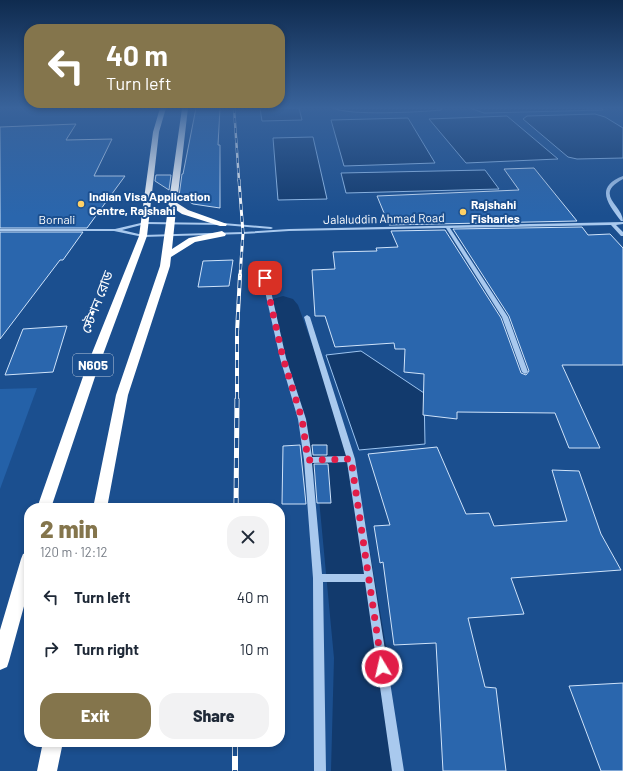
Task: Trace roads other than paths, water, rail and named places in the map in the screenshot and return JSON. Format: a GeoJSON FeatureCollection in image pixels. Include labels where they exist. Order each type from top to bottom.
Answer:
{"type":"FeatureCollection","features":[{"type":"Feature","properties":{"kind":"highway","name":"N605"},"geometry":{"type":"LineString","coordinates":[[145,223],[155,144]]}},
{"type":"Feature","properties":{"kind":"highway","name":"N605"},"geometry":{"type":"LineString","coordinates":[[101,503],[122,395],[165,266],[181,144]]}},
{"type":"Feature","properties":{"kind":"highway"},"geometry":{"type":"LineString","coordinates":[[173,204],[185,212],[223,224]]}},
{"type":"Feature","properties":{"kind":"highway","name":"স্টেশন রোড"},"geometry":{"type":"LineString","coordinates":[[46,503],[92,368],[143,236],[145,223]]}},
{"type":"Feature","properties":{"kind":"highway"},"geometry":{"type":"LineString","coordinates":[[166,256],[192,240],[222,234]]}},
{"type":"Feature","properties":{"kind":"highway"},"geometry":{"type":"LineString","coordinates":[[0,660],[24,576]]}},
{"type":"Feature","properties":{"kind":"highway"},"geometry":{"type":"LineString","coordinates":[[47,771],[52,747]]}},
{"type":"Feature","properties":{"kind":"street"},"geometry":{"type":"LineString","coordinates":[[623,177],[613,181],[607,188],[607,196],[623,222]]}},
{"type":"Feature","properties":{"kind":"street","name":"Jalaluddin Ahmad Road"},"geometry":{"type":"LineString","coordinates":[[143,236],[222,234],[289,230],[448,228],[613,224],[623,222]]}},
{"type":"Feature","properties":{"kind":"street","name":"Bornali"},"geometry":{"type":"LineString","coordinates":[[114,230],[145,223],[170,223]]}},
{"type":"Feature","properties":{"kind":"street","name":"Jalaluddin Ahmad Road"},"geometry":{"type":"LineString","coordinates":[[170,223],[223,224],[289,230]]}},
{"type":"Feature","properties":{"kind":"street"},"geometry":{"type":"LineString","coordinates":[[613,224],[623,235]]}},
{"type":"Feature","properties":{"kind":"street"},"geometry":{"type":"LineString","coordinates":[[448,228],[505,317],[525,372]]}},
{"type":"Feature","properties":{"kind":"street","name":"Bornali"},"geometry":{"type":"LineString","coordinates":[[0,230],[114,230],[143,236]]}},
{"type":"Feature","properties":{"kind":"street"},"geometry":{"type":"LineString","coordinates":[[265,278],[283,358],[302,419],[308,460],[318,578],[320,771]]}},
{"type":"Feature","properties":{"kind":"street"},"geometry":{"type":"LineString","coordinates":[[307,317],[351,459],[398,771]]}},
{"type":"Feature","properties":{"kind":"street"},"geometry":{"type":"LineString","coordinates":[[308,460],[351,459]]}},
{"type":"Feature","properties":{"kind":"street"},"geometry":{"type":"LineString","coordinates":[[318,578],[369,578]]}},
{"type":"Feature","properties":{"kind":"waterway"},"geometry":{"type":"LineString","coordinates":[[283,305],[319,414],[340,499],[361,658],[362,771]]}},
{"type":"Feature","properties":{"kind":"railway"},"geometry":{"type":"LineString","coordinates":[[236,144],[239,181]]}},
{"type":"Feature","properties":{"kind":"railway"},"geometry":{"type":"LineString","coordinates":[[239,180],[243,233],[240,276]]}},
{"type":"Feature","properties":{"kind":"railway"},"geometry":{"type":"LineString","coordinates":[[237,399],[237,332],[240,275]]}},
{"type":"Feature","properties":{"kind":"railway"},"geometry":{"type":"LineString","coordinates":[[236,503],[237,399]]}},
{"type":"Feature","properties":{"kind":"railway"},"geometry":{"type":"LineString","coordinates":[[235,747],[235,771]]}},
{"type":"Feature","properties":{"kind":"place","name":"Indian Visa Application Centre, Rajshahi"},"geometry":{"type":"Point","coordinates":[81,204]}},
{"type":"Feature","properties":{"kind":"place","name":"Rajshahi Fisharies"},"geometry":{"type":"Point","coordinates":[463,212]}}]}
